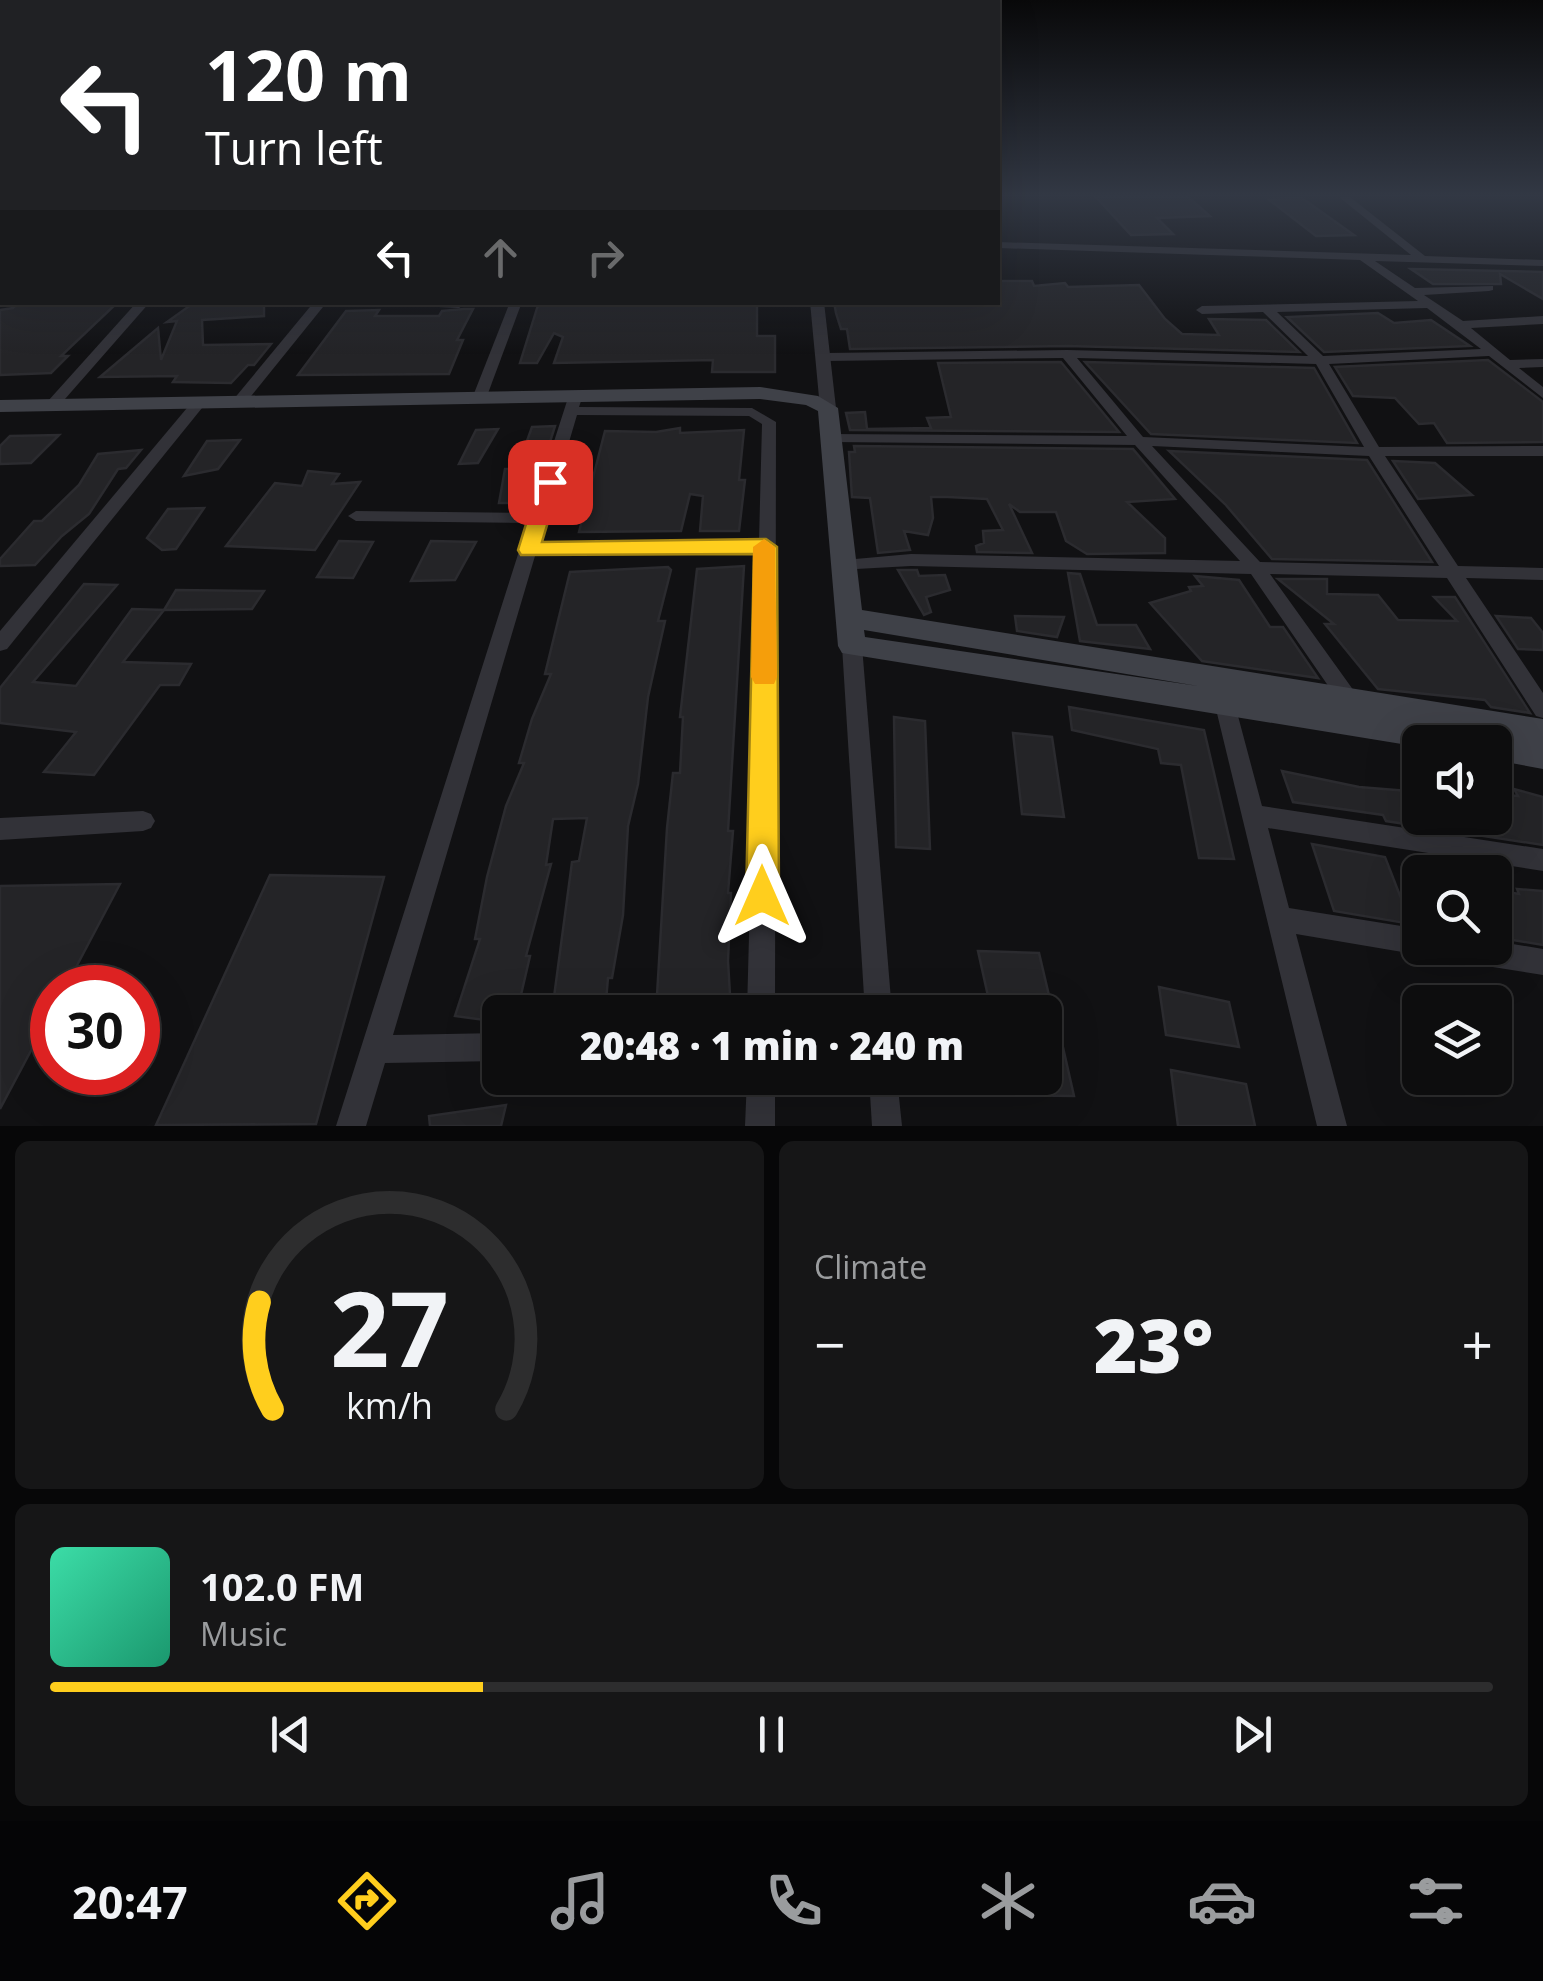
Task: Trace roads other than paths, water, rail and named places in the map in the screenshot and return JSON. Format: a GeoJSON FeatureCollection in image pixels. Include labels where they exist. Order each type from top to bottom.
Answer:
{"type":"FeatureCollection","features":[{"type":"Feature","properties":{"kind":"main road"},"geometry":{"type":"LineString","coordinates":[[0,406],[197,405],[480,396],[573,403],[760,394],[811,400],[828,408],[851,632]]}},
{"type":"Feature","properties":{"kind":"main road"},"geometry":{"type":"LineString","coordinates":[[851,632],[1347,697],[1543,731]]}},
{"type":"Feature","properties":{"kind":"main road"},"geometry":{"type":"LineString","coordinates":[[851,632],[1402,731]]}},
{"type":"Feature","properties":{"kind":"main road"},"geometry":{"type":"LineString","coordinates":[[1512,750],[1543,756]]}},
{"type":"Feature","properties":{"kind":"street"},"geometry":{"type":"LineString","coordinates":[[1143,250],[1543,263]]}},
{"type":"Feature","properties":{"kind":"street"},"geometry":{"type":"LineString","coordinates":[[1409,250],[1422,260]]}},
{"type":"Feature","properties":{"kind":"street"},"geometry":{"type":"LineString","coordinates":[[1364,258],[1460,325],[1543,394]]}},
{"type":"Feature","properties":{"kind":"street"},"geometry":{"type":"LineString","coordinates":[[1411,292],[1489,288]]}},
{"type":"Feature","properties":{"kind":"street"},"geometry":{"type":"LineString","coordinates":[[1202,310],[1428,304]]}},
{"type":"Feature","properties":{"kind":"street"},"geometry":{"type":"LineString","coordinates":[[53,404],[141,305]]}},
{"type":"Feature","properties":{"kind":"street"},"geometry":{"type":"LineString","coordinates":[[238,403],[319,305]]}},
{"type":"Feature","properties":{"kind":"street"},"geometry":{"type":"LineString","coordinates":[[480,396],[515,305]]}},
{"type":"Feature","properties":{"kind":"street"},"geometry":{"type":"LineString","coordinates":[[817,305],[828,408]]}},
{"type":"Feature","properties":{"kind":"street"},"geometry":{"type":"LineString","coordinates":[[1267,308],[1320,360],[1374,452],[1543,710]]}},
{"type":"Feature","properties":{"kind":"street"},"geometry":{"type":"LineString","coordinates":[[1460,325],[1543,320]]}},
{"type":"Feature","properties":{"kind":"street"},"geometry":{"type":"LineString","coordinates":[[825,357],[1067,354],[1320,360],[1492,352]]}},
{"type":"Feature","properties":{"kind":"street"},"geometry":{"type":"LineString","coordinates":[[1067,354],[1256,568],[1347,697]]}},
{"type":"Feature","properties":{"kind":"street"},"geometry":{"type":"LineString","coordinates":[[1506,364],[1543,362]]}},
{"type":"Feature","properties":{"kind":"street"},"geometry":{"type":"LineString","coordinates":[[351,1126],[573,403],[752,412],[769,422],[762,995]]}},
{"type":"Feature","properties":{"kind":"street"},"geometry":{"type":"LineString","coordinates":[[0,644],[7,627],[197,405]]}},
{"type":"Feature","properties":{"kind":"street"},"geometry":{"type":"LineString","coordinates":[[831,438],[1140,441],[1374,452],[1543,451]]}},
{"type":"Feature","properties":{"kind":"street"},"geometry":{"type":"LineString","coordinates":[[356,516],[538,518]]}},
{"type":"Feature","properties":{"kind":"street"},"geometry":{"type":"LineString","coordinates":[[529,550],[766,547]]}},
{"type":"Feature","properties":{"kind":"street"},"geometry":{"type":"LineString","coordinates":[[844,566],[911,560],[1543,574]]}},
{"type":"Feature","properties":{"kind":"street"},"geometry":{"type":"LineString","coordinates":[[851,632],[878,995]]}},
{"type":"Feature","properties":{"kind":"street"},"geometry":{"type":"LineString","coordinates":[[1224,701],[1332,1126]]}},
{"type":"Feature","properties":{"kind":"street"},"geometry":{"type":"LineString","coordinates":[[1253,815],[1543,860]]}},
{"type":"Feature","properties":{"kind":"street"},"geometry":{"type":"LineString","coordinates":[[0,829],[143,821]]}},
{"type":"Feature","properties":{"kind":"street"},"geometry":{"type":"LineString","coordinates":[[1280,919],[1402,939]]}},
{"type":"Feature","properties":{"kind":"street"},"geometry":{"type":"LineString","coordinates":[[1512,957],[1543,962]]}},
{"type":"Feature","properties":{"kind":"street"},"geometry":{"type":"LineString","coordinates":[[374,1049],[482,1046]]}},
{"type":"Feature","properties":{"kind":"street"},"geometry":{"type":"LineString","coordinates":[[760,1126],[761,1095]]}},
{"type":"Feature","properties":{"kind":"street"},"geometry":{"type":"LineString","coordinates":[[885,1095],[887,1126]]}}]}
